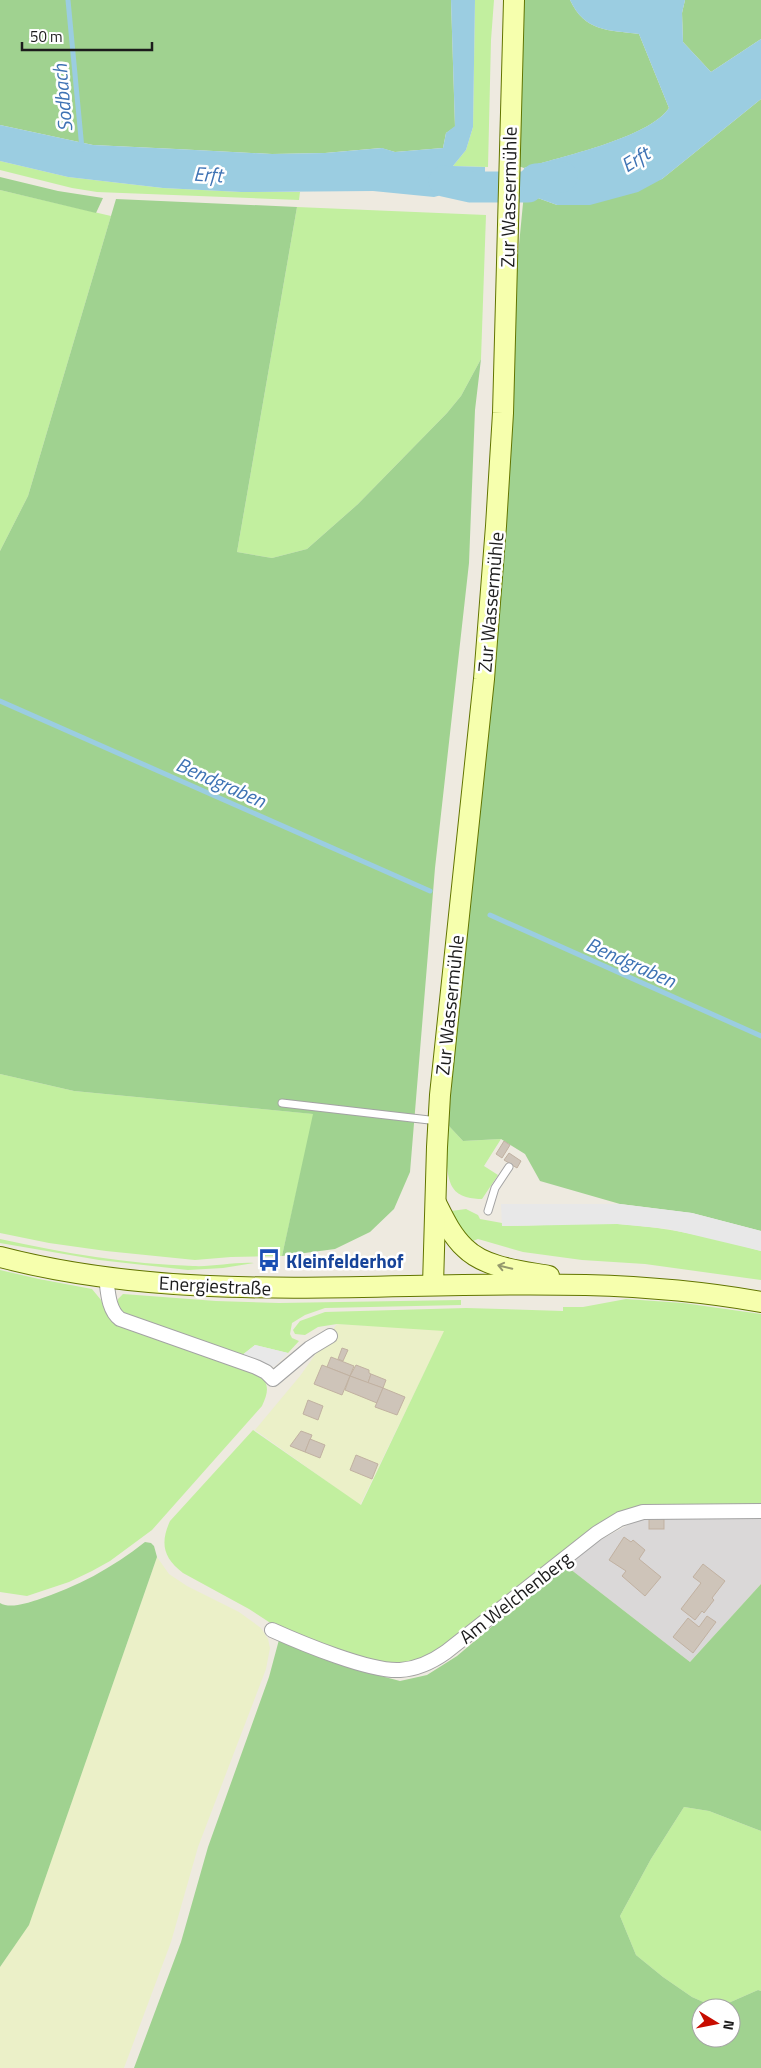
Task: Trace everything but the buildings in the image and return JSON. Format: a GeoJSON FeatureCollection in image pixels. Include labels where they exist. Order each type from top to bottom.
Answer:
{"type":"FeatureCollection","features":[{"type":"Feature","properties":{"kind":"main road","name":"Zur Wassermühle"},"geometry":{"type":"LineString","coordinates":[[433,1285],[438,1121],[484,680],[495,544],[503,413],[508,167],[514,0]]}},
{"type":"Feature","properties":{"kind":"main road"},"geometry":{"type":"LineString","coordinates":[[435,1202],[454,1236],[468,1251],[478,1258],[513,1269],[605,1285],[698,1292],[761,1302]]}},
{"type":"Feature","properties":{"kind":"main road","name":"Energiestraße"},"geometry":{"type":"LineString","coordinates":[[0,1256],[54,1269],[106,1277],[243,1287],[605,1285]]}},
{"type":"Feature","properties":{"kind":"street"},"geometry":{"type":"LineString","coordinates":[[106,1277],[111,1306],[115,1315],[120,1319],[256,1367],[266,1372],[273,1379],[310,1348],[330,1336]]}},
{"type":"Feature","properties":{"kind":"street","name":"Am Welchenberg"},"geometry":{"type":"LineString","coordinates":[[272,1630],[313,1647],[362,1663],[390,1670],[412,1669],[446,1652],[597,1533],[620,1519],[634,1514],[656,1511],[761,1511]]}},
{"type":"Feature","properties":{"kind":"lane"},"geometry":{"type":"LineString","coordinates":[[282,1103],[438,1121]]}},
{"type":"Feature","properties":{"kind":"lane"},"geometry":{"type":"LineString","coordinates":[[488,1211],[495,1188],[509,1167]]}},
{"type":"Feature","properties":{"kind":"shaded area"},"geometry":{"type":"Polygon","coordinates":[[[501,1204],[620,1204],[692,1213],[761,1231],[761,1251],[669,1229],[617,1224],[502,1226],[501,1204]]]}},
{"type":"Feature","properties":{"kind":"shaded area"},"geometry":{"type":"Polygon","coordinates":[[[255,1345],[288,1353],[274,1367],[241,1356],[255,1345]]]}},
{"type":"Feature","properties":{"kind":"shaded area"},"geometry":{"type":"Polygon","coordinates":[[[761,1516],[761,1584],[690,1662],[565,1565],[602,1539],[641,1518],[761,1516]]]}},
{"type":"Feature","properties":{"kind":"green space"},"geometry":{"type":"Polygon","coordinates":[[[0,0],[451,0],[455,127],[446,133],[443,148],[395,152],[381,148],[325,153],[272,154],[93,145],[0,125],[0,0]]]}},
{"type":"Feature","properties":{"kind":"green space"},"geometry":{"type":"Polygon","coordinates":[[[475,0],[494,0],[491,40],[488,167],[453,166],[466,150],[473,127],[475,0]]]}},
{"type":"Feature","properties":{"kind":"green space"},"geometry":{"type":"Polygon","coordinates":[[[523,0],[570,0],[583,18],[598,28],[639,34],[669,108],[659,119],[624,137],[524,168],[518,166],[523,0]]]}},
{"type":"Feature","properties":{"kind":"green space"},"geometry":{"type":"Polygon","coordinates":[[[685,0],[761,0],[761,39],[711,72],[683,42],[682,13],[685,0]]]}},
{"type":"Feature","properties":{"kind":"green space"},"geometry":{"type":"Polygon","coordinates":[[[761,99],[761,1231],[692,1213],[620,1204],[540,1181],[525,1154],[501,1139],[463,1141],[448,1125],[471,877],[516,276],[524,193],[557,205],[662,179],[761,99]]]}},
{"type":"Feature","properties":{"kind":"green space"},"geometry":{"type":"Polygon","coordinates":[[[0,161],[68,177],[163,188],[241,192],[300,192],[299,200],[97,192],[72,188],[0,170],[0,161]]]}},
{"type":"Feature","properties":{"kind":"green space"},"geometry":{"type":"Polygon","coordinates":[[[0,177],[58,191],[103,198],[96,213],[0,190],[0,177]]]}},
{"type":"Feature","properties":{"kind":"green space"},"geometry":{"type":"Polygon","coordinates":[[[0,190],[111,216],[28,496],[0,551],[0,190]]]}},
{"type":"Feature","properties":{"kind":"green space"},"geometry":{"type":"Polygon","coordinates":[[[116,199],[297,207],[237,552],[272,558],[307,549],[358,504],[447,413],[461,396],[481,359],[475,410],[469,563],[435,868],[410,1172],[394,1209],[370,1232],[335,1249],[282,1256],[313,1114],[74,1091],[0,1074],[0,551],[28,496],[116,199]]]}},
{"type":"Feature","properties":{"kind":"green space"},"geometry":{"type":"Polygon","coordinates":[[[297,207],[486,215],[481,359],[461,396],[447,413],[358,504],[307,549],[272,558],[237,552],[297,207]]]}},
{"type":"Feature","properties":{"kind":"green space"},"geometry":{"type":"Polygon","coordinates":[[[0,1074],[74,1091],[314,1114],[282,1256],[195,1260],[106,1251],[49,1243],[0,1233],[0,1074]]]}},
{"type":"Feature","properties":{"kind":"green space"},"geometry":{"type":"Polygon","coordinates":[[[448,1125],[463,1141],[501,1139],[484,1166],[498,1175],[482,1199],[458,1194],[450,1182],[447,1158],[448,1125]]]}},
{"type":"Feature","properties":{"kind":"green space"},"geometry":{"type":"Polygon","coordinates":[[[466,1209],[478,1215],[480,1219],[502,1223],[502,1226],[589,1223],[636,1225],[690,1233],[726,1241],[761,1251],[761,1280],[645,1264],[582,1260],[523,1252],[478,1239],[468,1243],[451,1211],[466,1209]]]}},
{"type":"Feature","properties":{"kind":"green space"},"geometry":{"type":"Polygon","coordinates":[[[0,1239],[72,1253],[144,1263],[201,1266],[254,1263],[223,1268],[188,1270],[99,1260],[0,1243],[0,1239]]]}},
{"type":"Feature","properties":{"kind":"green space"},"geometry":{"type":"Polygon","coordinates":[[[0,1270],[92,1289],[101,1300],[109,1316],[251,1370],[261,1377],[267,1389],[262,1406],[152,1530],[110,1561],[92,1571],[69,1582],[27,1596],[0,1592],[0,1270]]]}},
{"type":"Feature","properties":{"kind":"green space"},"geometry":{"type":"Polygon","coordinates":[[[123,1294],[216,1301],[279,1303],[461,1300],[461,1305],[325,1308],[305,1315],[292,1323],[290,1334],[292,1338],[299,1341],[288,1353],[255,1345],[241,1356],[126,1316],[117,1306],[118,1299],[123,1294]]]}},
{"type":"Feature","properties":{"kind":"green space"},"geometry":{"type":"Polygon","coordinates":[[[626,1299],[683,1303],[761,1314],[761,1505],[640,1509],[437,1652],[419,1662],[383,1663],[348,1656],[272,1624],[249,1609],[183,1573],[167,1556],[164,1543],[170,1521],[253,1430],[361,1505],[444,1331],[337,1324],[318,1327],[305,1335],[295,1334],[293,1330],[300,1321],[325,1312],[466,1308],[563,1311],[563,1307],[583,1307],[626,1299]]]}},
{"type":"Feature","properties":{"kind":"green space"},"geometry":{"type":"Polygon","coordinates":[[[337,1324],[445,1330],[360,1505],[255,1430],[300,1376],[337,1324]]]}},
{"type":"Feature","properties":{"kind":"green space"},"geometry":{"type":"Polygon","coordinates":[[[145,1542],[151,1543],[154,1546],[157,1557],[29,1925],[0,1967],[0,1603],[4,1605],[24,1604],[66,1589],[107,1568],[145,1542]]]}},
{"type":"Feature","properties":{"kind":"green space"},"geometry":{"type":"Polygon","coordinates":[[[157,1557],[169,1574],[187,1586],[239,1612],[261,1628],[268,1639],[270,1648],[266,1669],[198,1847],[171,1942],[124,2068],[0,2068],[0,1967],[29,1924],[157,1557]]]}},
{"type":"Feature","properties":{"kind":"green space"},"geometry":{"type":"Polygon","coordinates":[[[565,1565],[690,1662],[761,1584],[761,1831],[709,1811],[684,1807],[651,1859],[620,1916],[636,1955],[663,1977],[694,1998],[691,1998],[691,2048],[741,2048],[740,1998],[758,1990],[761,1991],[761,2068],[134,2068],[181,1942],[208,1847],[269,1677],[280,1636],[362,1671],[400,1681],[427,1675],[457,1656],[565,1565]]]}},
{"type":"Feature","properties":{"kind":"green space"},"geometry":{"type":"Polygon","coordinates":[[[684,1807],[709,1811],[761,1831],[761,1991],[758,1990],[740,1998],[694,1998],[663,1977],[636,1955],[620,1916],[651,1859],[684,1807]]]}},
{"type":"Feature","properties":{"kind":"water"},"geometry":{"type":"Polygon","coordinates":[[[451,0],[475,0],[473,127],[466,150],[453,166],[485,167],[485,178],[452,180],[485,181],[485,193],[453,192],[434,197],[373,191],[241,192],[163,188],[68,177],[0,161],[0,125],[93,145],[272,154],[325,153],[382,148],[395,152],[443,148],[446,133],[455,126],[451,0]]]}},
{"type":"Feature","properties":{"kind":"water"},"geometry":{"type":"Polygon","coordinates":[[[570,0],[685,0],[682,13],[683,42],[711,72],[761,39],[761,99],[662,179],[638,192],[590,205],[557,205],[524,193],[524,168],[624,137],[658,119],[669,108],[639,34],[598,28],[583,18],[570,0]]]}},
{"type":"Feature","properties":{"kind":"waterway","name":"Sodbach"},"geometry":{"type":"LineString","coordinates":[[68,0],[82,149]]}},
{"type":"Feature","properties":{"kind":"waterway","name":"Erft"},"geometry":{"type":"LineString","coordinates":[[444,181],[471,187],[528,187],[536,179],[562,177]]}},
{"type":"Feature","properties":{"kind":"waterway","name":"Bendgraben"},"geometry":{"type":"LineString","coordinates":[[0,701],[430,891]]}},
{"type":"Feature","properties":{"kind":"waterway","name":"Bendgraben"},"geometry":{"type":"LineString","coordinates":[[490,915],[761,1036]]}},
{"type":"Feature","properties":{"kind":"place","name":"Kleinfelderhof"},"geometry":{"type":"Point","coordinates":[269,1260]}}]}
